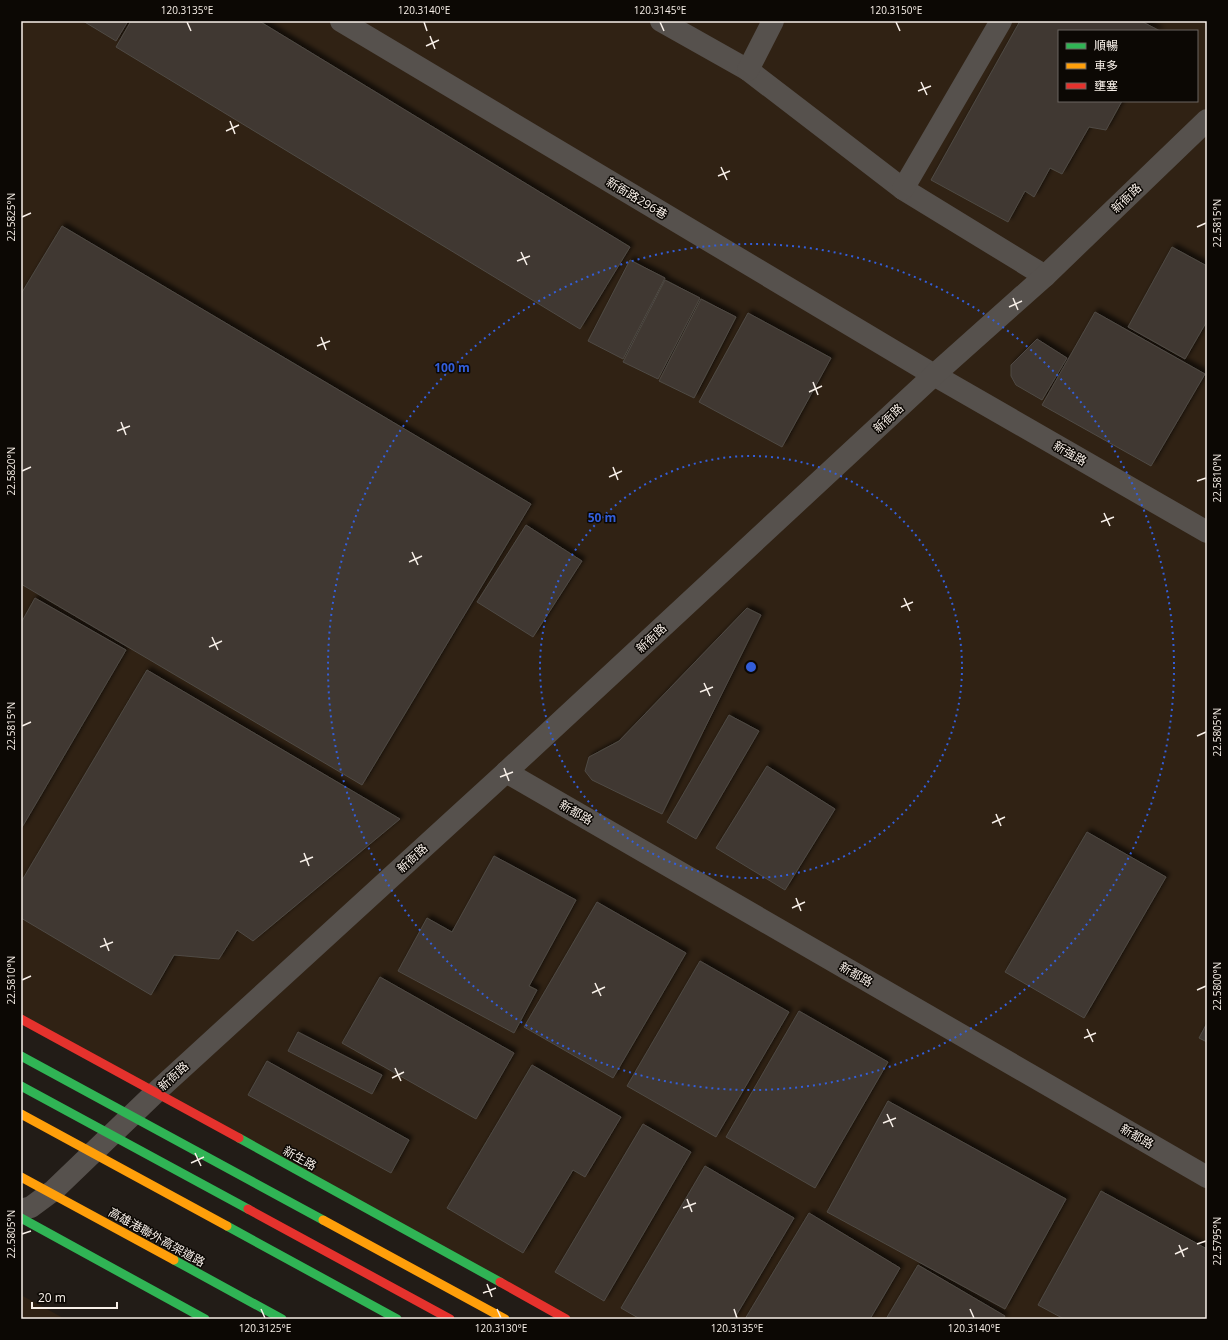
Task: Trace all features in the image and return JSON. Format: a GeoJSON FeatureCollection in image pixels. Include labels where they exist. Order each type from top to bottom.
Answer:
{"type":"FeatureCollection","features":[{"type":"Feature","properties":{"kind":"main road","name":"新生路"},"geometry":{"type":"LineString","coordinates":[[21,1019],[566,1319]]}},
{"type":"Feature","properties":{"kind":"main road"},"geometry":{"type":"LineString","coordinates":[[21,1056],[505,1319]]}},
{"type":"Feature","properties":{"kind":"main road"},"geometry":{"type":"LineString","coordinates":[[21,1086],[450,1319]]}},
{"type":"Feature","properties":{"kind":"main road"},"geometry":{"type":"LineString","coordinates":[[21,1114],[397,1319]]}},
{"type":"Feature","properties":{"kind":"main road"},"geometry":{"type":"LineString","coordinates":[[21,1171],[60,1198]]}},
{"type":"Feature","properties":{"kind":"main road","name":"高雄港聯外高架道路"},"geometry":{"type":"LineString","coordinates":[[21,1177],[282,1319]]}},
{"type":"Feature","properties":{"kind":"main road"},"geometry":{"type":"LineString","coordinates":[[21,1218],[205,1319]]}},
{"type":"Feature","properties":{"kind":"main road"},"geometry":{"type":"LineString","coordinates":[[21,1222],[42,1230]]}},
{"type":"Feature","properties":{"kind":"street","name":"新衙路296巷"},"geometry":{"type":"LineString","coordinates":[[341,21],[934,375]]}},
{"type":"Feature","properties":{"kind":"street"},"geometry":{"type":"LineString","coordinates":[[661,21],[748,70],[903,189],[1045,276]]}},
{"type":"Feature","properties":{"kind":"street"},"geometry":{"type":"LineString","coordinates":[[748,70],[773,21]]}},
{"type":"Feature","properties":{"kind":"street"},"geometry":{"type":"LineString","coordinates":[[903,189],[1001,21]]}},
{"type":"Feature","properties":{"kind":"street","name":"新衙路"},"geometry":{"type":"LineString","coordinates":[[21,1210],[31,1207],[54,1190],[156,1092],[506,772],[934,375],[1045,276],[1207,120]]}},
{"type":"Feature","properties":{"kind":"street","name":"新強路"},"geometry":{"type":"LineString","coordinates":[[934,375],[1207,532]]}},
{"type":"Feature","properties":{"kind":"street","name":"新都路"},"geometry":{"type":"LineString","coordinates":[[506,772],[1207,1177]]}},
{"type":"Feature","properties":{"kind":"shaded area"},"geometry":{"type":"Polygon","coordinates":[[[21,21],[1207,21],[1207,108],[1056,264],[1207,120],[1207,1319],[566,1319],[21,1019],[21,21]]]}},
{"type":"Feature","properties":{"kind":"shaded area"},"geometry":{"type":"Polygon","coordinates":[[[21,1295],[65,1319],[21,1319],[21,1295]]]}},
{"type":"Feature","properties":{"kind":"building"},"geometry":{"type":"Polygon","coordinates":[[[83,21],[128,21],[116,41],[83,21]]]}},
{"type":"Feature","properties":{"kind":"building"},"geometry":{"type":"Polygon","coordinates":[[[131,21],[259,21],[630,247],[580,329],[116,47],[131,21]]]}},
{"type":"Feature","properties":{"kind":"building"},"geometry":{"type":"Polygon","coordinates":[[[1020,21],[1141,21],[1158,30],[1058,30],[1058,102],[1121,102],[1106,130],[1089,127],[1062,174],[1050,168],[1034,197],[1025,191],[1008,222],[931,180],[1020,21]]]}},
{"type":"Feature","properties":{"kind":"building"},"geometry":{"type":"Polygon","coordinates":[[[62,226],[531,504],[362,785],[21,584],[21,294],[62,226]]]}},
{"type":"Feature","properties":{"kind":"building"},"geometry":{"type":"Polygon","coordinates":[[[1172,247],[1207,266],[1207,321],[1185,359],[1128,327],[1172,247]]]}},
{"type":"Feature","properties":{"kind":"building"},"geometry":{"type":"Polygon","coordinates":[[[630,260],[665,278],[623,359],[588,341],[630,260]]]}},
{"type":"Feature","properties":{"kind":"building"},"geometry":{"type":"Polygon","coordinates":[[[665,280],[700,298],[658,379],[623,362],[665,280]]]}},
{"type":"Feature","properties":{"kind":"building"},"geometry":{"type":"Polygon","coordinates":[[[701,299],[736,317],[694,398],[659,381],[701,299]]]}},
{"type":"Feature","properties":{"kind":"building"},"geometry":{"type":"Polygon","coordinates":[[[1095,312],[1205,374],[1151,466],[1042,405],[1095,312]]]}},
{"type":"Feature","properties":{"kind":"building"},"geometry":{"type":"Polygon","coordinates":[[[748,313],[831,358],[782,447],[699,402],[748,313]]]}},
{"type":"Feature","properties":{"kind":"building"},"geometry":{"type":"Polygon","coordinates":[[[1037,339],[1067,358],[1042,400],[1016,385],[1011,376],[1011,365],[1037,339]]]}},
{"type":"Feature","properties":{"kind":"building"},"geometry":{"type":"Polygon","coordinates":[[[526,525],[582,561],[533,637],[477,602],[526,525]]]}},
{"type":"Feature","properties":{"kind":"building"},"geometry":{"type":"Polygon","coordinates":[[[35,598],[126,650],[21,829],[21,623],[35,598]]]}},
{"type":"Feature","properties":{"kind":"building"},"geometry":{"type":"Polygon","coordinates":[[[747,608],[761,615],[662,814],[592,780],[585,771],[589,757],[619,741],[747,608]]]}},
{"type":"Feature","properties":{"kind":"building"},"geometry":{"type":"Polygon","coordinates":[[[147,670],[400,819],[253,941],[237,930],[219,959],[174,955],[151,995],[21,918],[21,882],[147,670]]]}},
{"type":"Feature","properties":{"kind":"building"},"geometry":{"type":"Polygon","coordinates":[[[729,715],[759,731],[696,839],[667,822],[729,715]]]}},
{"type":"Feature","properties":{"kind":"building"},"geometry":{"type":"Polygon","coordinates":[[[767,766],[835,809],[785,890],[716,848],[767,766]]]}},
{"type":"Feature","properties":{"kind":"building"},"geometry":{"type":"Polygon","coordinates":[[[1087,832],[1166,877],[1084,1018],[1005,972],[1087,832]]]}},
{"type":"Feature","properties":{"kind":"building"},"geometry":{"type":"Polygon","coordinates":[[[494,856],[576,900],[529,986],[537,990],[514,1033],[398,971],[427,918],[452,932],[494,856]]]}},
{"type":"Feature","properties":{"kind":"building"},"geometry":{"type":"Polygon","coordinates":[[[597,902],[686,953],[613,1078],[524,1027],[597,902]]]}},
{"type":"Feature","properties":{"kind":"building"},"geometry":{"type":"Polygon","coordinates":[[[700,961],[789,1012],[716,1137],[627,1086],[700,961]]]}},
{"type":"Feature","properties":{"kind":"building"},"geometry":{"type":"Polygon","coordinates":[[[380,977],[514,1053],[476,1119],[342,1043],[380,977]]]}},
{"type":"Feature","properties":{"kind":"building"},"geometry":{"type":"Polygon","coordinates":[[[799,1011],[888,1062],[815,1188],[726,1137],[799,1011]]]}},
{"type":"Feature","properties":{"kind":"building"},"geometry":{"type":"Polygon","coordinates":[[[1207,1023],[1207,1042],[1199,1038],[1207,1023]]]}},
{"type":"Feature","properties":{"kind":"building"},"geometry":{"type":"Polygon","coordinates":[[[298,1032],[382,1075],[372,1094],[288,1051],[298,1032]]]}},
{"type":"Feature","properties":{"kind":"building"},"geometry":{"type":"Polygon","coordinates":[[[267,1061],[409,1140],[391,1173],[248,1095],[267,1061]]]}},
{"type":"Feature","properties":{"kind":"building"},"geometry":{"type":"Polygon","coordinates":[[[532,1065],[621,1117],[585,1177],[573,1170],[523,1253],[447,1208],[532,1065]]]}},
{"type":"Feature","properties":{"kind":"building"},"geometry":{"type":"Polygon","coordinates":[[[888,1101],[1066,1199],[1005,1309],[827,1212],[888,1101]]]}},
{"type":"Feature","properties":{"kind":"building"},"geometry":{"type":"Polygon","coordinates":[[[643,1124],[691,1152],[604,1301],[555,1272],[643,1124]]]}},
{"type":"Feature","properties":{"kind":"building"},"geometry":{"type":"Polygon","coordinates":[[[705,1166],[794,1218],[734,1319],[640,1319],[621,1308],[705,1166]]]}},
{"type":"Feature","properties":{"kind":"building"},"geometry":{"type":"Polygon","coordinates":[[[1101,1191],[1207,1249],[1207,1319],[1064,1319],[1038,1305],[1101,1191]]]}},
{"type":"Feature","properties":{"kind":"building"},"geometry":{"type":"Polygon","coordinates":[[[809,1213],[900,1268],[870,1319],[745,1319],[809,1213]]]}},
{"type":"Feature","properties":{"kind":"building"},"geometry":{"type":"Polygon","coordinates":[[[918,1265],[1005,1316],[1003,1319],[886,1319],[918,1265]]]}},
{"type":"Feature","properties":{"kind":"traffic: fast"},"geometry":{"type":"LineString","coordinates":[[21,1056],[323,1220]]}},
{"type":"Feature","properties":{"kind":"traffic: fast"},"geometry":{"type":"LineString","coordinates":[[21,1086],[248,1209]]}},
{"type":"Feature","properties":{"kind":"traffic: fast"},"geometry":{"type":"LineString","coordinates":[[239,1138],[500,1282]]}},
{"type":"Feature","properties":{"kind":"traffic: fast"},"geometry":{"type":"LineString","coordinates":[[21,1218],[205,1319]]}},
{"type":"Feature","properties":{"kind":"traffic: fast"},"geometry":{"type":"LineString","coordinates":[[227,1226],[397,1319]]}},
{"type":"Feature","properties":{"kind":"traffic: fast"},"geometry":{"type":"LineString","coordinates":[[174,1260],[282,1319]]}},
{"type":"Feature","properties":{"kind":"traffic: slow"},"geometry":{"type":"LineString","coordinates":[[21,1114],[227,1226]]}},
{"type":"Feature","properties":{"kind":"traffic: slow"},"geometry":{"type":"LineString","coordinates":[[21,1177],[174,1260]]}},
{"type":"Feature","properties":{"kind":"traffic: slow"},"geometry":{"type":"LineString","coordinates":[[323,1220],[505,1319]]}},
{"type":"Feature","properties":{"kind":"traffic: jam"},"geometry":{"type":"LineString","coordinates":[[21,1019],[239,1138]]}},
{"type":"Feature","properties":{"kind":"traffic: jam"},"geometry":{"type":"LineString","coordinates":[[248,1209],[450,1319]]}},
{"type":"Feature","properties":{"kind":"traffic: jam"},"geometry":{"type":"LineString","coordinates":[[500,1282],[566,1319]]}}]}
